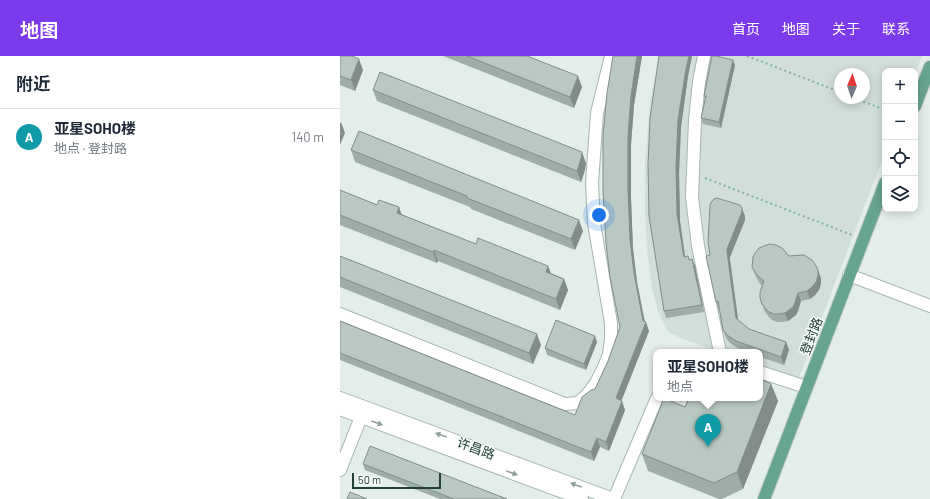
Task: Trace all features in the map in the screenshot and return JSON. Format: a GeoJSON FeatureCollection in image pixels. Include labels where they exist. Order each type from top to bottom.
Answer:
{"type":"FeatureCollection","features":[{"type":"Feature","properties":{"kind":"main road"},"geometry":{"type":"LineString","coordinates":[[916,104],[930,67]]}},
{"type":"Feature","properties":{"kind":"main road","name":"登封路"},"geometry":{"type":"LineString","coordinates":[[764,499],[882,191]]}},
{"type":"Feature","properties":{"kind":"street"},"geometry":{"type":"LineString","coordinates":[[340,314],[566,404],[578,403],[596,382],[604,367],[609,354],[612,339],[611,323],[594,223],[592,183],[597,113],[611,56]]}},
{"type":"Feature","properties":{"kind":"street"},"geometry":{"type":"LineString","coordinates":[[704,56],[699,82],[695,120],[692,197],[695,224],[719,349]]}},
{"type":"Feature","properties":{"kind":"street"},"geometry":{"type":"LineString","coordinates":[[849,275],[930,306]]}},
{"type":"Feature","properties":{"kind":"street"},"geometry":{"type":"LineString","coordinates":[[763,373],[806,388]]}},
{"type":"Feature","properties":{"kind":"street","name":"许昌路"},"geometry":{"type":"LineString","coordinates":[[340,398],[613,499]]}},
{"type":"Feature","properties":{"kind":"street"},"geometry":{"type":"LineString","coordinates":[[613,499],[656,401]]}},
{"type":"Feature","properties":{"kind":"street","name":"许昌路"},"geometry":{"type":"LineString","coordinates":[[340,409],[582,499]]}},
{"type":"Feature","properties":{"kind":"street"},"geometry":{"type":"LineString","coordinates":[[340,470],[361,417]]}},
{"type":"Feature","properties":{"kind":"path"},"geometry":{"type":"LineString","coordinates":[[747,56],[834,90]]}},
{"type":"Feature","properties":{"kind":"path"},"geometry":{"type":"LineString","coordinates":[[870,104],[882,109]]}},
{"type":"Feature","properties":{"kind":"path"},"geometry":{"type":"LineString","coordinates":[[693,174],[863,239]]}},
{"type":"Feature","properties":{"kind":"shaded area"},"geometry":{"type":"Polygon","coordinates":[[[659,56],[922,56],[917,68],[882,68],[882,161],[798,380],[763,368],[763,349],[711,349],[668,332],[658,311],[652,288],[647,250],[645,164],[650,102],[659,56]]]}},
{"type":"Feature","properties":{"kind":"building"},"geometry":{"type":"Polygon","coordinates":[[[340,56],[352,56],[359,59],[351,80],[340,76],[340,56]]]}},
{"type":"Feature","properties":{"kind":"building"},"geometry":{"type":"Polygon","coordinates":[[[467,56],[527,56],[578,76],[570,97],[467,56]]]}},
{"type":"Feature","properties":{"kind":"building"},"geometry":{"type":"Polygon","coordinates":[[[613,56],[637,56],[631,96],[628,136],[628,190],[630,240],[634,273],[643,321],[646,322],[616,398],[622,401],[606,442],[597,438],[591,452],[340,353],[340,321],[575,415],[582,397],[591,390],[595,389],[608,361],[620,327],[610,277],[606,243],[603,191],[603,136],[607,93],[613,56]]]}},
{"type":"Feature","properties":{"kind":"building"},"geometry":{"type":"Polygon","coordinates":[[[659,56],[689,56],[678,120],[676,166],[677,214],[684,257],[688,256],[689,260],[692,259],[702,305],[664,311],[649,216],[648,165],[650,118],[659,56]]]}},
{"type":"Feature","properties":{"kind":"building"},"geometry":{"type":"Polygon","coordinates":[[[712,56],[733,60],[719,122],[701,118],[712,56]]]}},
{"type":"Feature","properties":{"kind":"building"},"geometry":{"type":"Polygon","coordinates":[[[380,72],[582,152],[577,171],[373,90],[380,72]]]}},
{"type":"Feature","properties":{"kind":"building"},"geometry":{"type":"Polygon","coordinates":[[[359,131],[579,220],[571,239],[351,150],[359,131]]]}},
{"type":"Feature","properties":{"kind":"building"},"geometry":{"type":"Polygon","coordinates":[[[340,190],[377,205],[379,200],[399,207],[397,213],[476,244],[478,238],[548,266],[546,272],[564,279],[556,299],[434,250],[433,252],[340,215],[340,190]]]}},
{"type":"Feature","properties":{"kind":"building"},"geometry":{"type":"Polygon","coordinates":[[[717,198],[740,205],[742,208],[742,212],[727,249],[736,318],[749,329],[786,342],[781,357],[763,351],[763,349],[758,349],[736,341],[727,335],[723,330],[718,301],[716,302],[706,256],[710,255],[708,242],[710,205],[714,199],[717,198]]]}},
{"type":"Feature","properties":{"kind":"building"},"geometry":{"type":"Polygon","coordinates":[[[770,244],[782,248],[789,256],[804,255],[812,260],[818,270],[816,282],[812,287],[807,291],[798,293],[793,307],[785,313],[780,314],[769,312],[762,304],[760,292],[764,281],[757,275],[752,267],[755,253],[759,248],[770,244]]]}},
{"type":"Feature","properties":{"kind":"building"},"geometry":{"type":"Polygon","coordinates":[[[340,256],[537,334],[529,353],[340,277],[340,256]]]}},
{"type":"Feature","properties":{"kind":"building"},"geometry":{"type":"Polygon","coordinates":[[[556,320],[595,336],[584,364],[545,348],[556,320]]]}},
{"type":"Feature","properties":{"kind":"building"},"geometry":{"type":"Polygon","coordinates":[[[763,380],[771,384],[737,472],[714,483],[642,454],[663,401],[671,401],[685,407],[688,401],[763,401],[763,380]]]}},
{"type":"Feature","properties":{"kind":"building"},"geometry":{"type":"Polygon","coordinates":[[[370,446],[507,499],[454,499],[363,464],[370,446]]]}},
{"type":"Feature","properties":{"kind":"building"},"geometry":{"type":"Polygon","coordinates":[[[350,492],[367,499],[347,499],[350,492]]]}},
{"type":"Feature","properties":{"kind":"place","name":"亚星SOHO楼"},"geometry":{"type":"Point","coordinates":[708,447]}}]}
